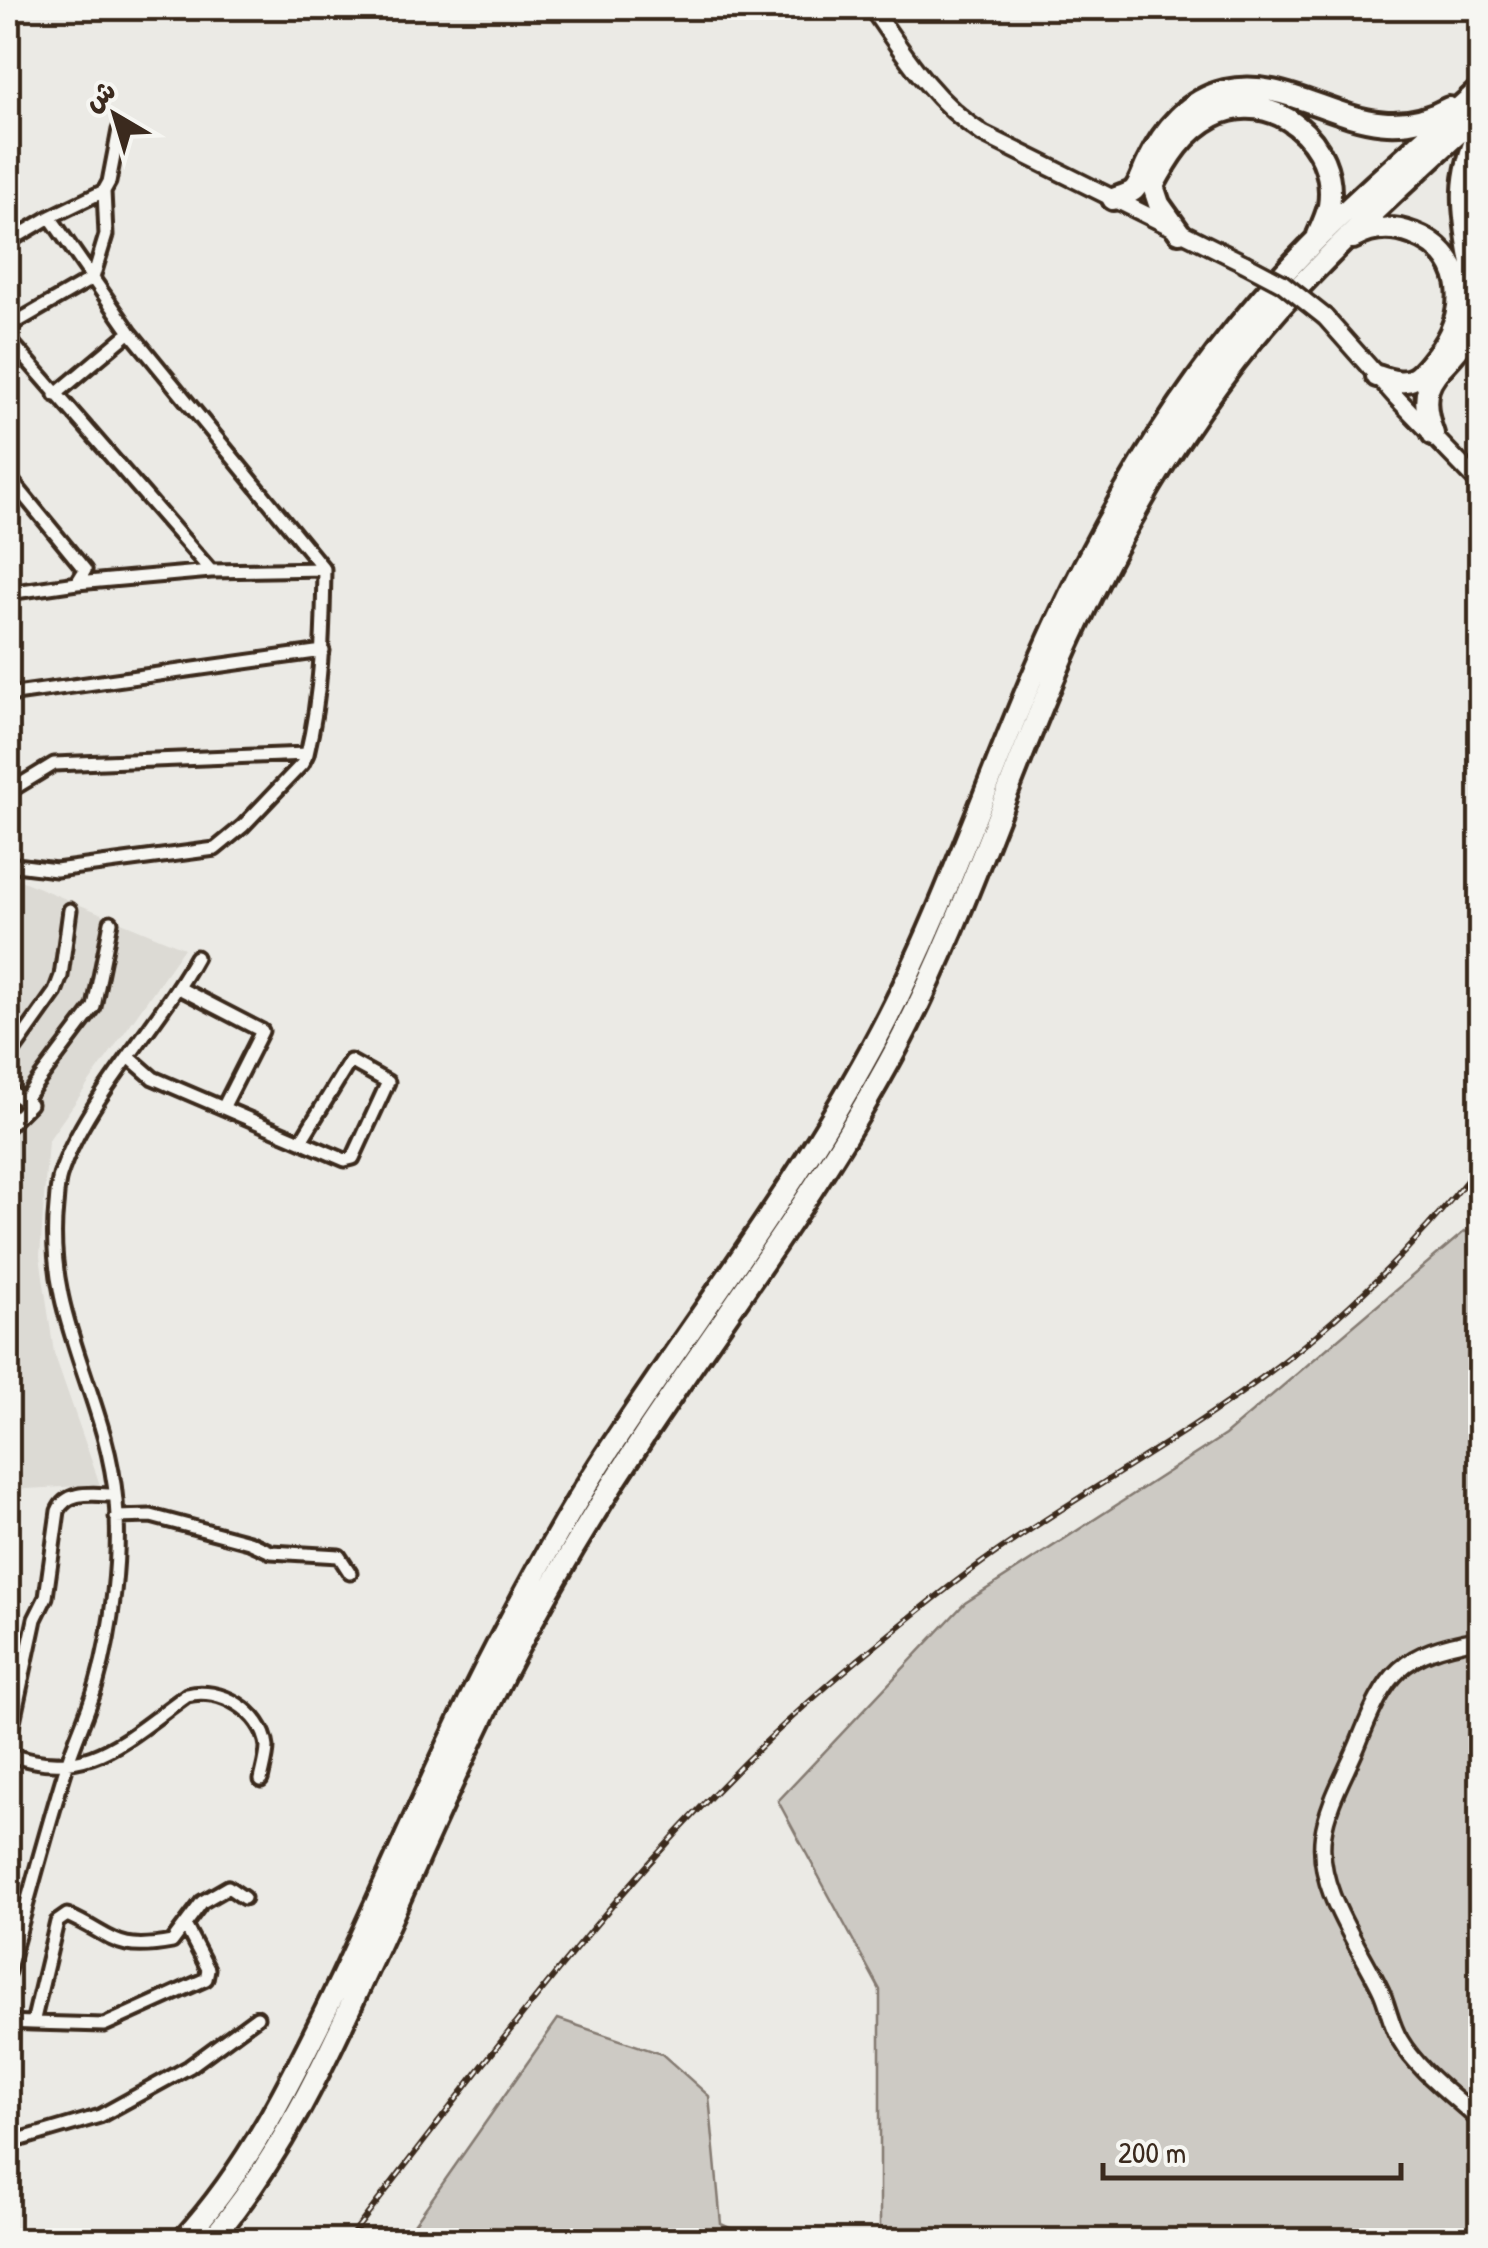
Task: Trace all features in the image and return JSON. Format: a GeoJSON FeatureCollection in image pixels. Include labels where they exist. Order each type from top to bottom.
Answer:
{"type":"FeatureCollection","features":[{"type":"Feature","properties":{"kind":"highway"},"geometry":{"type":"LineString","coordinates":[[1133,199],[1154,148],[1176,119],[1209,96],[1224,91],[1265,90],[1375,124],[1427,118],[1479,98]]}},
{"type":"Feature","properties":{"kind":"highway"},"geometry":{"type":"LineString","coordinates":[[183,2240],[217,2201],[275,2112],[496,1646],[559,1533],[603,1460],[796,1180],[882,1029],[1066,604],[1259,300],[1317,240],[1479,98]]}},
{"type":"Feature","properties":{"kind":"highway"},"geometry":{"type":"LineString","coordinates":[[1198,396],[1479,98]]}},
{"type":"Feature","properties":{"kind":"highway"},"geometry":{"type":"LineString","coordinates":[[1133,199],[1189,133],[1230,110],[1256,108],[1296,123],[1311,137],[1322,158],[1329,205],[1317,240]]}},
{"type":"Feature","properties":{"kind":"highway"},"geometry":{"type":"LineString","coordinates":[[1400,401],[1464,342],[1475,314],[1476,286],[1462,197],[1466,166],[1480,130]]}},
{"type":"Feature","properties":{"kind":"highway"},"geometry":{"type":"LineString","coordinates":[[1133,199],[1160,204],[1179,232]]}},
{"type":"Feature","properties":{"kind":"highway"},"geometry":{"type":"LineString","coordinates":[[1338,246],[1376,229],[1405,231],[1433,242],[1450,260],[1460,286],[1455,323],[1421,381],[1433,434]]}},
{"type":"Feature","properties":{"kind":"highway"},"geometry":{"type":"LineString","coordinates":[[1377,376],[1396,382],[1421,381]]}},
{"type":"Feature","properties":{"kind":"highway"},"geometry":{"type":"LineString","coordinates":[[211,2240],[251,2190],[323,2066],[503,1677],[574,1547],[645,1434],[766,1260],[897,1047],[945,946],[1067,647],[1161,451]]}},
{"type":"Feature","properties":{"kind":"main road"},"geometry":{"type":"LineString","coordinates":[[872,8],[920,77],[959,119],[983,134],[1133,199],[1179,232],[1282,284],[1325,317],[1480,484]]}},
{"type":"Feature","properties":{"kind":"street"},"geometry":{"type":"LineString","coordinates":[[8,327],[93,278],[106,235],[104,191],[119,130]]}},
{"type":"Feature","properties":{"kind":"street"},"geometry":{"type":"LineString","coordinates":[[8,242],[104,191]]}},
{"type":"Feature","properties":{"kind":"street"},"geometry":{"type":"LineString","coordinates":[[8,864],[56,870],[215,849],[243,826],[302,764],[315,721],[323,651],[324,568],[130,332],[50,217]]}},
{"type":"Feature","properties":{"kind":"street"},"geometry":{"type":"LineString","coordinates":[[55,394],[130,332]]}},
{"type":"Feature","properties":{"kind":"street"},"geometry":{"type":"LineString","coordinates":[[8,338],[212,571]]}},
{"type":"Feature","properties":{"kind":"street"},"geometry":{"type":"LineString","coordinates":[[8,476],[85,570],[77,583]]}},
{"type":"Feature","properties":{"kind":"street"},"geometry":{"type":"LineString","coordinates":[[8,593],[212,571],[324,568]]}},
{"type":"Feature","properties":{"kind":"street"},"geometry":{"type":"LineString","coordinates":[[8,695],[323,651]]}},
{"type":"Feature","properties":{"kind":"street"},"geometry":{"type":"LineString","coordinates":[[8,792],[54,764],[307,754]]}},
{"type":"Feature","properties":{"kind":"street"},"geometry":{"type":"LineString","coordinates":[[8,1058],[55,992],[61,976],[70,910]]}},
{"type":"Feature","properties":{"kind":"street"},"geometry":{"type":"LineString","coordinates":[[24,1100],[94,1007],[111,922]]}},
{"type":"Feature","properties":{"kind":"street"},"geometry":{"type":"LineString","coordinates":[[8,1972],[67,1765],[97,1681],[112,1612],[115,1494],[106,1438],[61,1307],[52,1239],[60,1177],[84,1127],[196,958]]}},
{"type":"Feature","properties":{"kind":"street"},"geometry":{"type":"LineString","coordinates":[[179,988],[262,1031],[223,1108]]}},
{"type":"Feature","properties":{"kind":"street"},"geometry":{"type":"LineString","coordinates":[[128,1057],[153,1078],[345,1160],[353,1158],[388,1082],[350,1061],[301,1141]]}},
{"type":"Feature","properties":{"kind":"street"},"geometry":{"type":"LineString","coordinates":[[8,1090],[30,1104],[8,1126]]}},
{"type":"Feature","properties":{"kind":"street"},"geometry":{"type":"LineString","coordinates":[[8,1745],[35,1619],[46,1597],[58,1511],[62,1502],[72,1496],[115,1494]]}},
{"type":"Feature","properties":{"kind":"street"},"geometry":{"type":"LineString","coordinates":[[116,1516],[150,1516],[249,1542],[270,1552],[340,1556],[350,1574]]}},
{"type":"Feature","properties":{"kind":"street"},"geometry":{"type":"LineString","coordinates":[[1480,1639],[1434,1650],[1402,1664],[1376,1697],[1322,1839],[1326,1874],[1336,1902],[1382,1994],[1400,2040],[1425,2070],[1480,2120]]}},
{"type":"Feature","properties":{"kind":"street"},"geometry":{"type":"LineString","coordinates":[[8,1754],[67,1765],[84,1762],[112,1748],[187,1695],[220,1694],[246,1710],[267,1747],[261,1780]]}},
{"type":"Feature","properties":{"kind":"street"},"geometry":{"type":"LineString","coordinates":[[33,2023],[58,1922],[67,1915],[126,1946],[172,1942],[202,1902],[228,1888],[244,1898]]}},
{"type":"Feature","properties":{"kind":"street"},"geometry":{"type":"LineString","coordinates":[[8,2022],[89,2027],[104,2024],[206,1979],[208,1970],[185,1925]]}},
{"type":"Feature","properties":{"kind":"street"},"geometry":{"type":"LineString","coordinates":[[8,2142],[100,2116],[189,2067],[258,2017]]}},
{"type":"Feature","properties":{"kind":"shaded area"},"geometry":{"type":"Polygon","coordinates":[[[8,875],[184,948],[48,1141],[40,1256],[54,1353],[100,1485],[8,1490],[8,875]]]}},
{"type":"Feature","properties":{"kind":"shaded area"},"geometry":{"type":"Polygon","coordinates":[[[1465,1231],[1480,1240],[1480,2240],[880,2240],[880,1990],[778,1801],[965,1603],[1225,1435],[1465,1231]]]}},
{"type":"Feature","properties":{"kind":"shaded area"},"geometry":{"type":"Polygon","coordinates":[[[558,2019],[662,2054],[709,2096],[721,2224],[755,2240],[403,2240],[558,2019]]]}},
{"type":"Feature","properties":{"kind":"railway"},"geometry":{"type":"LineString","coordinates":[[348,2240],[587,1935],[717,1790],[786,1723],[975,1567],[1206,1417],[1297,1351],[1381,1276],[1480,1164]]}}]}
